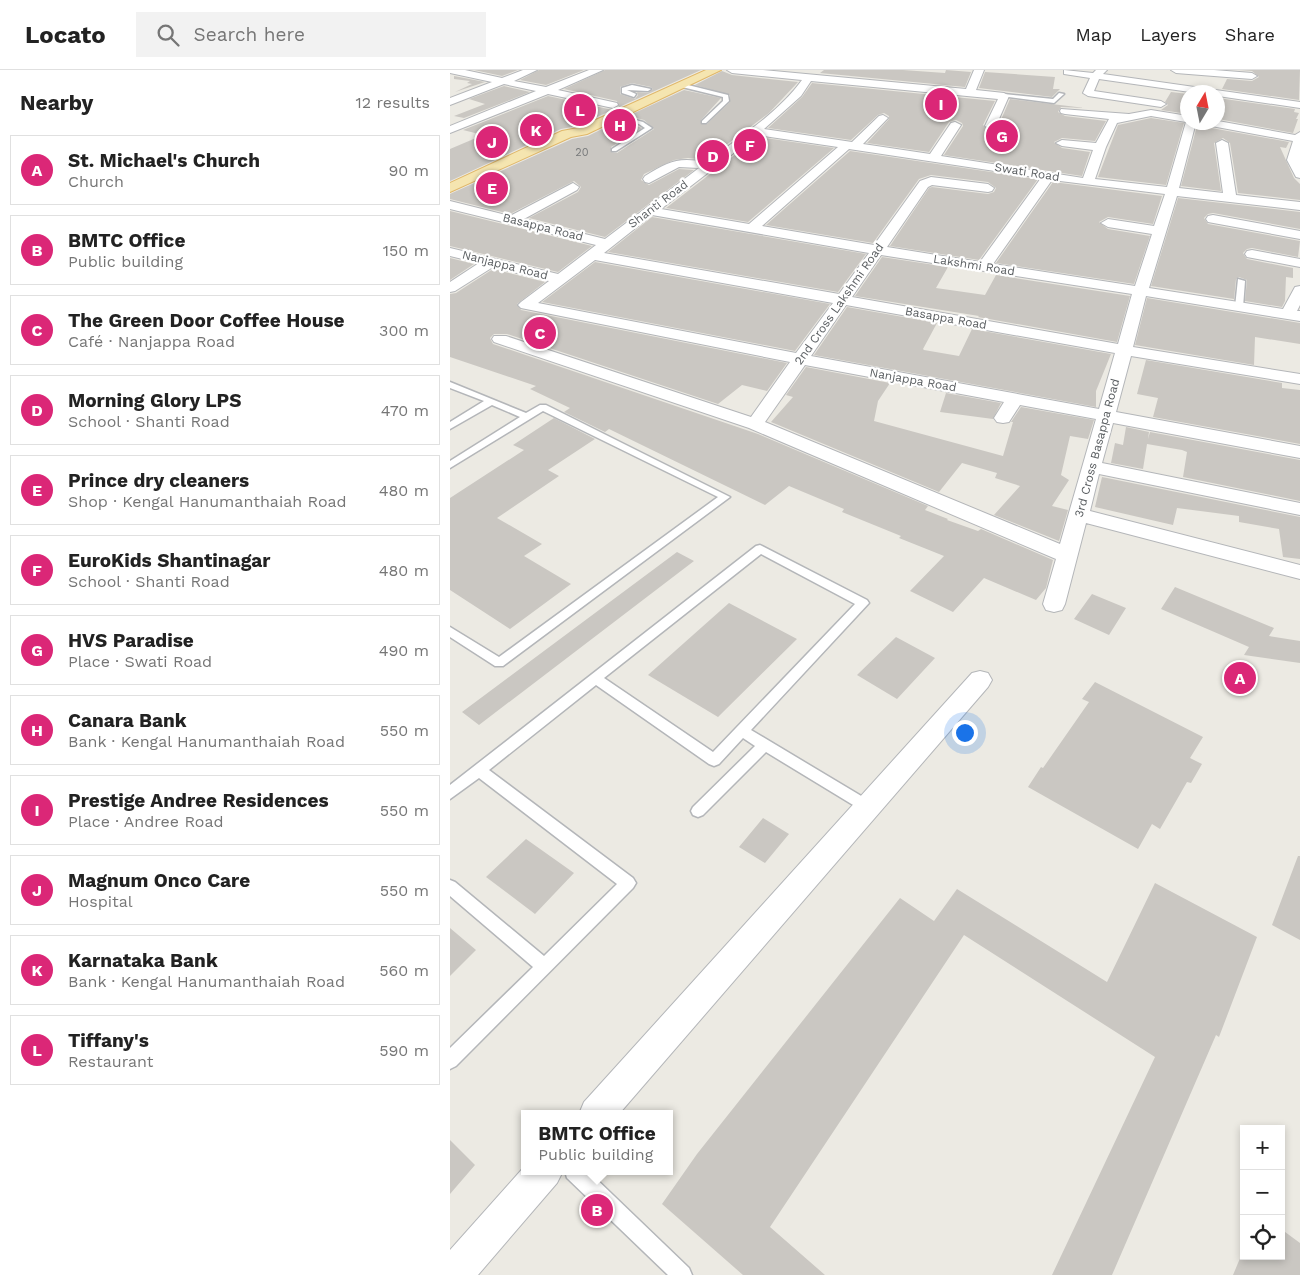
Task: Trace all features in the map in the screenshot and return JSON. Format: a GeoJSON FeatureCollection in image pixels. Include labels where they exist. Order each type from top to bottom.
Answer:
{"type":"FeatureCollection","features":[{"type":"Feature","properties":{"kind":"main road"},"geometry":{"type":"LineString","coordinates":[[614,110],[634,95],[691,70]]}},
{"type":"Feature","properties":{"kind":"main road"},"geometry":{"type":"LineString","coordinates":[[450,188],[702,70]]}},
{"type":"Feature","properties":{"kind":"main road"},"geometry":{"type":"LineString","coordinates":[[450,180],[569,131],[708,70]]}},
{"type":"Feature","properties":{"kind":"main road"},"geometry":{"type":"LineString","coordinates":[[569,131],[564,128],[715,70]]}},
{"type":"Feature","properties":{"kind":"street"},"geometry":{"type":"LineString","coordinates":[[451,70],[547,91],[614,110]]}},
{"type":"Feature","properties":{"kind":"street"},"geometry":{"type":"LineString","coordinates":[[476,75],[488,70]]}},
{"type":"Feature","properties":{"kind":"street"},"geometry":{"type":"LineString","coordinates":[[450,102],[532,70]]}},
{"type":"Feature","properties":{"kind":"street"},"geometry":{"type":"LineString","coordinates":[[450,130],[598,70]]}},
{"type":"Feature","properties":{"kind":"street"},"geometry":{"type":"LineString","coordinates":[[732,70],[1004,96],[991,126]]}},
{"type":"Feature","properties":{"kind":"street","name":"Shanti Road"},"geometry":{"type":"LineString","coordinates":[[526,304],[755,131],[797,94],[810,78],[820,70]]}},
{"type":"Feature","properties":{"kind":"street"},"geometry":{"type":"LineString","coordinates":[[970,93],[979,70]]}},
{"type":"Feature","properties":{"kind":"street"},"geometry":{"type":"LineString","coordinates":[[1151,113],[1173,86],[1182,70],[1253,73],[1247,97],[1231,127]]}},
{"type":"Feature","properties":{"kind":"street"},"geometry":{"type":"LineString","coordinates":[[1068,72],[1099,73],[1180,87]]}},
{"type":"Feature","properties":{"kind":"street"},"geometry":{"type":"LineString","coordinates":[[1213,85],[1219,72]]}},
{"type":"Feature","properties":{"kind":"street"},"geometry":{"type":"LineString","coordinates":[[1099,73],[1088,93],[1180,103]]}},
{"type":"Feature","properties":{"kind":"street"},"geometry":{"type":"LineString","coordinates":[[1225,93],[1300,105]]}},
{"type":"Feature","properties":{"kind":"street"},"geometry":{"type":"LineString","coordinates":[[1065,112],[1126,117]]}},
{"type":"Feature","properties":{"kind":"street"},"geometry":{"type":"LineString","coordinates":[[1088,182],[1104,129],[1113,121],[1151,113],[1180,118]]}},
{"type":"Feature","properties":{"kind":"street"},"geometry":{"type":"LineString","coordinates":[[752,228],[883,118]]}},
{"type":"Feature","properties":{"kind":"street"},"geometry":{"type":"LineString","coordinates":[[934,158],[955,125]]}},
{"type":"Feature","properties":{"kind":"street"},"geometry":{"type":"LineString","coordinates":[[1225,126],[1299,137],[1296,160],[1300,174]]}},
{"type":"Feature","properties":{"kind":"street","name":"3rd Cross Basappa Road"},"geometry":{"type":"LineString","coordinates":[[1054,604],[1140,292],[1160,231],[1189,130]]}},
{"type":"Feature","properties":{"kind":"street","name":"Swati Road"},"geometry":{"type":"LineString","coordinates":[[755,131],[934,158],[984,162],[1088,182],[1300,206]]}},
{"type":"Feature","properties":{"kind":"street"},"geometry":{"type":"LineString","coordinates":[[906,154],[915,141]]}},
{"type":"Feature","properties":{"kind":"street"},"geometry":{"type":"LineString","coordinates":[[1062,143],[1100,147]]}},
{"type":"Feature","properties":{"kind":"street"},"geometry":{"type":"LineString","coordinates":[[1222,143],[1230,198]]}},
{"type":"Feature","properties":{"kind":"street"},"geometry":{"type":"LineString","coordinates":[[649,179],[673,163],[679,162],[708,166]]}},
{"type":"Feature","properties":{"kind":"street"},"geometry":{"type":"LineString","coordinates":[[984,266],[1049,176]]}},
{"type":"Feature","properties":{"kind":"street","name":"2nd Cross Lakshmi Road"},"geometry":{"type":"LineString","coordinates":[[755,424],[924,184],[931,181],[988,188]]}},
{"type":"Feature","properties":{"kind":"street"},"geometry":{"type":"LineString","coordinates":[[512,220],[572,187]]}},
{"type":"Feature","properties":{"kind":"street"},"geometry":{"type":"LineString","coordinates":[[665,200],[664,208],[672,215]]}},
{"type":"Feature","properties":{"kind":"street","name":"Basappa Road"},"geometry":{"type":"LineString","coordinates":[[450,205],[606,243]]}},
{"type":"Feature","properties":{"kind":"street","name":"Lakshmi Road"},"geometry":{"type":"LineString","coordinates":[[649,211],[877,250],[1294,315]]}},
{"type":"Feature","properties":{"kind":"street"},"geometry":{"type":"LineString","coordinates":[[1213,219],[1300,235]]}},
{"type":"Feature","properties":{"kind":"street"},"geometry":{"type":"LineString","coordinates":[[1108,223],[1160,231]]}},
{"type":"Feature","properties":{"kind":"street","name":"Nanjappa Road"},"geometry":{"type":"LineString","coordinates":[[450,252],[560,279]]}},
{"type":"Feature","properties":{"kind":"street"},"geometry":{"type":"LineString","coordinates":[[1252,254],[1300,263]]}},
{"type":"Feature","properties":{"kind":"street","name":"Basappa Road"},"geometry":{"type":"LineString","coordinates":[[592,255],[1124,350],[1300,379]]}},
{"type":"Feature","properties":{"kind":"street"},"geometry":{"type":"LineString","coordinates":[[450,288],[491,262]]}},
{"type":"Feature","properties":{"kind":"street"},"geometry":{"type":"LineString","coordinates":[[1294,315],[1300,290]]}},
{"type":"Feature","properties":{"kind":"street","name":"Nanjappa Road"},"geometry":{"type":"LineString","coordinates":[[526,304],[800,359],[1300,452]]}},
{"type":"Feature","properties":{"kind":"street"},"geometry":{"type":"LineString","coordinates":[[500,339],[755,424],[1067,555]]}},
{"type":"Feature","properties":{"kind":"street"},"geometry":{"type":"LineString","coordinates":[[1003,418],[1015,398]]}},
{"type":"Feature","properties":{"kind":"street"},"geometry":{"type":"LineString","coordinates":[[1092,467],[1300,509]]}},
{"type":"Feature","properties":{"kind":"street"},"geometry":{"type":"LineString","coordinates":[[1080,515],[1300,572]]}},
{"type":"Feature","properties":{"kind":"street"},"geometry":{"type":"LineString","coordinates":[[600,1110],[980,680]]}},
{"type":"Feature","properties":{"kind":"street"},"geometry":{"type":"LineString","coordinates":[[454,1275],[542,1175]]}},
{"type":"Feature","properties":{"kind":"lane"},"geometry":{"type":"LineString","coordinates":[[680,85],[726,96],[726,101],[704,122]]}},
{"type":"Feature","properties":{"kind":"lane"},"geometry":{"type":"LineString","coordinates":[[1004,96],[1054,101],[1061,94]]}},
{"type":"Feature","properties":{"kind":"lane"},"geometry":{"type":"LineString","coordinates":[[614,110],[649,128],[614,150]]}},
{"type":"Feature","properties":{"kind":"lane"},"geometry":{"type":"LineString","coordinates":[[1240,307],[1241,281]]}},
{"type":"Feature","properties":{"kind":"lane"},"geometry":{"type":"LineString","coordinates":[[450,384],[527,417]]}},
{"type":"Feature","properties":{"kind":"lane"},"geometry":{"type":"LineString","coordinates":[[450,426],[491,401]]}},
{"type":"Feature","properties":{"kind":"lane"},"geometry":{"type":"LineString","coordinates":[[450,465],[543,407],[725,497],[499,663],[450,631]]}},
{"type":"Feature","properties":{"kind":"lane"},"geometry":{"type":"LineString","coordinates":[[450,792],[760,549],[863,603],[714,760],[596,679]]}},
{"type":"Feature","properties":{"kind":"lane"},"geometry":{"type":"LineString","coordinates":[[742,731],[868,807]]}},
{"type":"Feature","properties":{"kind":"lane"},"geometry":{"type":"LineString","coordinates":[[698,811],[765,745]]}},
{"type":"Feature","properties":{"kind":"lane"},"geometry":{"type":"LineString","coordinates":[[450,1060],[628,883],[479,770]]}},
{"type":"Feature","properties":{"kind":"lane"},"geometry":{"type":"LineString","coordinates":[[450,887],[544,966]]}},
{"type":"Feature","properties":{"kind":"lane"},"geometry":{"type":"LineString","coordinates":[[578,1175],[682,1275]]}},
{"type":"Feature","properties":{"kind":"building"},"geometry":{"type":"Polygon","coordinates":[[[474,70],[518,70],[502,76],[474,70]]]}},
{"type":"Feature","properties":{"kind":"building"},"geometry":{"type":"Polygon","coordinates":[[[539,70],[584,70],[546,85],[520,80],[539,70]]]}},
{"type":"Feature","properties":{"kind":"building"},"geometry":{"type":"Polygon","coordinates":[[[605,70],[701,70],[619,107],[617,101],[564,89],[605,70]],[[632,83],[620,87],[620,94],[635,99],[638,95],[637,92],[648,93],[653,89],[651,87],[632,83]]]}},
{"type":"Feature","properties":{"kind":"building"},"geometry":{"type":"Polygon","coordinates":[[[824,70],[903,70],[945,73],[946,70],[971,72],[965,87],[820,73],[824,70]]]}},
{"type":"Feature","properties":{"kind":"building"},"geometry":{"type":"Polygon","coordinates":[[[1238,70],[1300,70],[1299,100],[1225,89],[1224,85],[1227,79],[1252,81],[1259,77],[1252,71],[1238,70]]]}},
{"type":"Feature","properties":{"kind":"building"},"geometry":{"type":"Polygon","coordinates":[[[722,71],[732,75],[798,82],[769,113],[706,160],[688,158],[674,160],[644,174],[641,180],[649,185],[679,169],[694,170],[605,237],[529,218],[578,192],[581,187],[574,181],[510,214],[450,199],[450,194],[572,139],[588,136],[620,120],[642,128],[611,147],[611,152],[617,153],[654,129],[644,120],[628,116],[684,90],[721,98],[701,120],[701,124],[707,124],[730,102],[730,95],[695,85],[722,71]]]}},
{"type":"Feature","properties":{"kind":"building"},"geometry":{"type":"Polygon","coordinates":[[[985,72],[1055,77],[1053,89],[1060,89],[1052,97],[979,88],[985,72]]]}},
{"type":"Feature","properties":{"kind":"building"},"geometry":{"type":"Polygon","coordinates":[[[454,76],[485,82],[455,92],[472,84],[467,83],[470,81],[454,79],[454,76]]]}},
{"type":"Feature","properties":{"kind":"building"},"geometry":{"type":"Polygon","coordinates":[[[812,83],[995,101],[983,125],[990,131],[997,129],[1010,99],[1085,108],[1061,107],[1058,112],[1065,116],[1106,121],[1095,141],[1062,138],[1054,142],[1062,148],[1090,152],[1082,176],[944,155],[963,126],[962,123],[956,120],[949,122],[929,152],[867,143],[889,119],[889,116],[884,113],[878,115],[851,140],[768,128],[802,97],[812,83]]]}},
{"type":"Feature","properties":{"kind":"building"},"geometry":{"type":"Polygon","coordinates":[[[504,86],[530,92],[464,118],[454,116],[485,104],[469,99],[504,86]]]}},
{"type":"Feature","properties":{"kind":"building"},"geometry":{"type":"Polygon","coordinates":[[[1171,92],[1180,93],[1180,113],[1161,110],[1168,105],[1165,102],[1171,92]]]}},
{"type":"Feature","properties":{"kind":"building"},"geometry":{"type":"Polygon","coordinates":[[[548,96],[613,110],[577,126],[561,129],[450,181],[450,149],[483,135],[463,130],[548,96]]]}},
{"type":"Feature","properties":{"kind":"building"},"geometry":{"type":"Polygon","coordinates":[[[1225,99],[1295,109],[1294,112],[1299,113],[1293,133],[1225,120],[1225,99]]]}},
{"type":"Feature","properties":{"kind":"building"},"geometry":{"type":"Polygon","coordinates":[[[1151,118],[1180,122],[1180,130],[1182,130],[1166,185],[1098,177],[1118,125],[1151,118]]]}},
{"type":"Feature","properties":{"kind":"building"},"geometry":{"type":"Polygon","coordinates":[[[1196,130],[1223,130],[1289,142],[1286,148],[1280,147],[1294,178],[1300,184],[1300,200],[1238,193],[1230,143],[1223,138],[1214,143],[1221,191],[1181,186],[1196,130]]]}},
{"type":"Feature","properties":{"kind":"building"},"geometry":{"type":"Polygon","coordinates":[[[758,137],[834,148],[748,222],[666,208],[758,137]]]}},
{"type":"Feature","properties":{"kind":"building"},"geometry":{"type":"Polygon","coordinates":[[[850,151],[1038,179],[979,260],[890,246],[929,188],[988,194],[994,192],[996,188],[988,182],[931,175],[919,179],[873,243],[766,225],[850,151]]]}},
{"type":"Feature","properties":{"kind":"building"},"geometry":{"type":"Polygon","coordinates":[[[1053,182],[1162,196],[1153,224],[1108,217],[1099,222],[1108,229],[1150,236],[1134,284],[996,263],[1053,182]]]}},
{"type":"Feature","properties":{"kind":"building"},"geometry":{"type":"Polygon","coordinates":[[[1178,198],[1300,212],[1300,229],[1213,213],[1208,214],[1204,218],[1208,224],[1300,241],[1298,257],[1252,248],[1247,249],[1243,253],[1247,259],[1293,268],[1293,278],[1286,277],[1285,301],[1282,307],[1245,301],[1247,280],[1239,277],[1236,279],[1234,299],[1151,286],[1178,198]]]}},
{"type":"Feature","properties":{"kind":"building"},"geometry":{"type":"Polygon","coordinates":[[[450,211],[592,246],[558,272],[450,246],[450,211]]]}},
{"type":"Feature","properties":{"kind":"building"},"geometry":{"type":"Polygon","coordinates":[[[652,217],[866,254],[838,292],[608,252],[652,217]]]}},
{"type":"Feature","properties":{"kind":"building"},"geometry":{"type":"Polygon","coordinates":[[[882,257],[948,267],[936,288],[985,295],[996,275],[1130,296],[1117,342],[979,316],[855,296],[882,257]]]}},
{"type":"Feature","properties":{"kind":"building"},"geometry":{"type":"Polygon","coordinates":[[[450,258],[474,264],[450,280],[450,258]]]}},
{"type":"Feature","properties":{"kind":"building"},"geometry":{"type":"Polygon","coordinates":[[[595,262],[830,304],[795,351],[542,302],[595,262]]]}},
{"type":"Feature","properties":{"kind":"building"},"geometry":{"type":"Polygon","coordinates":[[[493,269],[545,282],[517,304],[521,310],[787,363],[767,391],[742,385],[718,404],[507,334],[494,334],[490,338],[493,344],[758,434],[928,506],[925,510],[947,520],[978,531],[981,529],[1053,560],[1046,588],[1036,600],[984,578],[953,612],[910,591],[944,556],[899,538],[901,536],[842,512],[844,509],[789,486],[765,505],[609,429],[605,432],[564,412],[570,408],[530,389],[536,386],[450,357],[450,294],[456,293],[493,269]]]}},
{"type":"Feature","properties":{"kind":"building"},"geometry":{"type":"Polygon","coordinates":[[[1147,298],[1300,323],[1300,344],[1255,337],[1254,365],[1135,345],[1147,298]]]}},
{"type":"Feature","properties":{"kind":"building"},"geometry":{"type":"Polygon","coordinates":[[[847,307],[937,323],[924,350],[959,356],[972,329],[1111,354],[1096,391],[1096,407],[814,355],[847,307]]]}},
{"type":"Feature","properties":{"kind":"building"},"geometry":{"type":"Polygon","coordinates":[[[1146,360],[1282,383],[1282,388],[1300,390],[1300,444],[1153,417],[1158,398],[1137,394],[1146,360]]]}},
{"type":"Feature","properties":{"kind":"building"},"geometry":{"type":"Polygon","coordinates":[[[806,367],[890,383],[878,401],[874,421],[1003,456],[1013,422],[1011,422],[1021,407],[1094,420],[1088,439],[1070,436],[1061,475],[1069,480],[1052,506],[1068,510],[1059,541],[994,515],[1020,486],[995,478],[997,473],[962,463],[939,492],[771,422],[793,397],[786,395],[806,367]]]}},
{"type":"Feature","properties":{"kind":"building"},"geometry":{"type":"Polygon","coordinates":[[[946,393],[1001,403],[993,419],[940,412],[946,393]]]}},
{"type":"Feature","properties":{"kind":"building"},"geometry":{"type":"Polygon","coordinates":[[[554,418],[595,439],[548,470],[559,476],[497,518],[542,544],[524,556],[571,584],[510,629],[450,590],[450,498],[524,450],[513,445],[554,418]]]}},
{"type":"Feature","properties":{"kind":"building"},"geometry":{"type":"Polygon","coordinates":[[[1126,427],[1149,432],[1148,439],[1150,432],[1300,460],[1300,501],[1183,477],[1187,452],[1182,450],[1147,444],[1143,469],[1111,463],[1115,443],[1123,445],[1126,427]]]}},
{"type":"Feature","properties":{"kind":"building"},"geometry":{"type":"Polygon","coordinates":[[[1102,477],[1300,517],[1300,559],[1283,557],[1279,529],[1239,522],[1239,516],[1177,508],[1173,525],[1095,507],[1102,477]]]}},
{"type":"Feature","properties":{"kind":"building"},"geometry":{"type":"Polygon","coordinates":[[[677,552],[694,561],[479,725],[462,712],[677,552]]]}},
{"type":"Feature","properties":{"kind":"building"},"geometry":{"type":"Polygon","coordinates":[[[1175,587],[1274,628],[1269,636],[1300,641],[1300,663],[1244,655],[1249,647],[1161,609],[1175,587]]]}},
{"type":"Feature","properties":{"kind":"building"},"geometry":{"type":"Polygon","coordinates":[[[1092,594],[1126,608],[1109,635],[1074,619],[1092,594]]]}},
{"type":"Feature","properties":{"kind":"building"},"geometry":{"type":"Polygon","coordinates":[[[729,603],[797,639],[718,717],[648,675],[729,603]]]}},
{"type":"Feature","properties":{"kind":"building"},"geometry":{"type":"Polygon","coordinates":[[[896,637],[935,658],[897,699],[857,675],[896,637]]]}},
{"type":"Feature","properties":{"kind":"building"},"geometry":{"type":"Polygon","coordinates":[[[1095,682],[1203,737],[1190,758],[1202,764],[1191,783],[1187,782],[1160,829],[1152,824],[1138,849],[1028,787],[1089,702],[1082,699],[1095,682]]]}},
{"type":"Feature","properties":{"kind":"building"},"geometry":{"type":"Polygon","coordinates":[[[763,818],[789,834],[765,863],[739,847],[763,818]]]}},
{"type":"Feature","properties":{"kind":"building"},"geometry":{"type":"Polygon","coordinates":[[[526,839],[574,873],[535,914],[486,877],[526,839]]]}},
{"type":"Feature","properties":{"kind":"building"},"geometry":{"type":"Polygon","coordinates":[[[1298,856],[1300,856],[1300,940],[1272,925],[1298,856]]]}},
{"type":"Feature","properties":{"kind":"building"},"geometry":{"type":"Polygon","coordinates":[[[1155,883],[1257,937],[1219,1037],[1216,1035],[1112,1275],[1052,1275],[1155,1057],[964,935],[770,1227],[825,1275],[743,1275],[662,1204],[697,1154],[900,898],[934,921],[957,889],[1107,982],[1155,883]]]}},
{"type":"Feature","properties":{"kind":"building"},"geometry":{"type":"Polygon","coordinates":[[[450,928],[476,950],[450,976],[450,928]]]}},
{"type":"Feature","properties":{"kind":"building"},"geometry":{"type":"Polygon","coordinates":[[[450,1140],[475,1165],[450,1194],[450,1140]]]}},
{"type":"Feature","properties":{"kind":"building"},"geometry":{"type":"Polygon","coordinates":[[[1285,1232],[1300,1243],[1300,1275],[1233,1275],[1240,1258],[1240,1260],[1285,1260],[1285,1232]]]}},
{"type":"Feature","properties":{"kind":"place","name":"Prestige Andree Residences"},"geometry":{"type":"Point","coordinates":[941,104]}},
{"type":"Feature","properties":{"kind":"place","name":"Tiffany's"},"geometry":{"type":"Point","coordinates":[580,110]}},
{"type":"Feature","properties":{"kind":"place","name":"Canara Bank"},"geometry":{"type":"Point","coordinates":[620,125]}},
{"type":"Feature","properties":{"kind":"place","name":"Karnataka Bank"},"geometry":{"type":"Point","coordinates":[536,130]}},
{"type":"Feature","properties":{"kind":"place","name":"HVS Paradise"},"geometry":{"type":"Point","coordinates":[1002,136]}},
{"type":"Feature","properties":{"kind":"place","name":"Magnum Onco Care"},"geometry":{"type":"Point","coordinates":[492,142]}},
{"type":"Feature","properties":{"kind":"place","name":"EuroKids Shantinagar"},"geometry":{"type":"Point","coordinates":[750,145]}},
{"type":"Feature","properties":{"kind":"place","name":"Morning Glory LPS"},"geometry":{"type":"Point","coordinates":[713,156]}},
{"type":"Feature","properties":{"kind":"place","name":"Prince dry cleaners"},"geometry":{"type":"Point","coordinates":[492,188]}},
{"type":"Feature","properties":{"kind":"place","name":"The Green Door Coffee House"},"geometry":{"type":"Point","coordinates":[540,333]}},
{"type":"Feature","properties":{"kind":"place","name":"St. Michael's Church"},"geometry":{"type":"Point","coordinates":[1240,678]}},
{"type":"Feature","properties":{"kind":"place","name":"BMTC Office"},"geometry":{"type":"Point","coordinates":[597,1210]}}]}
